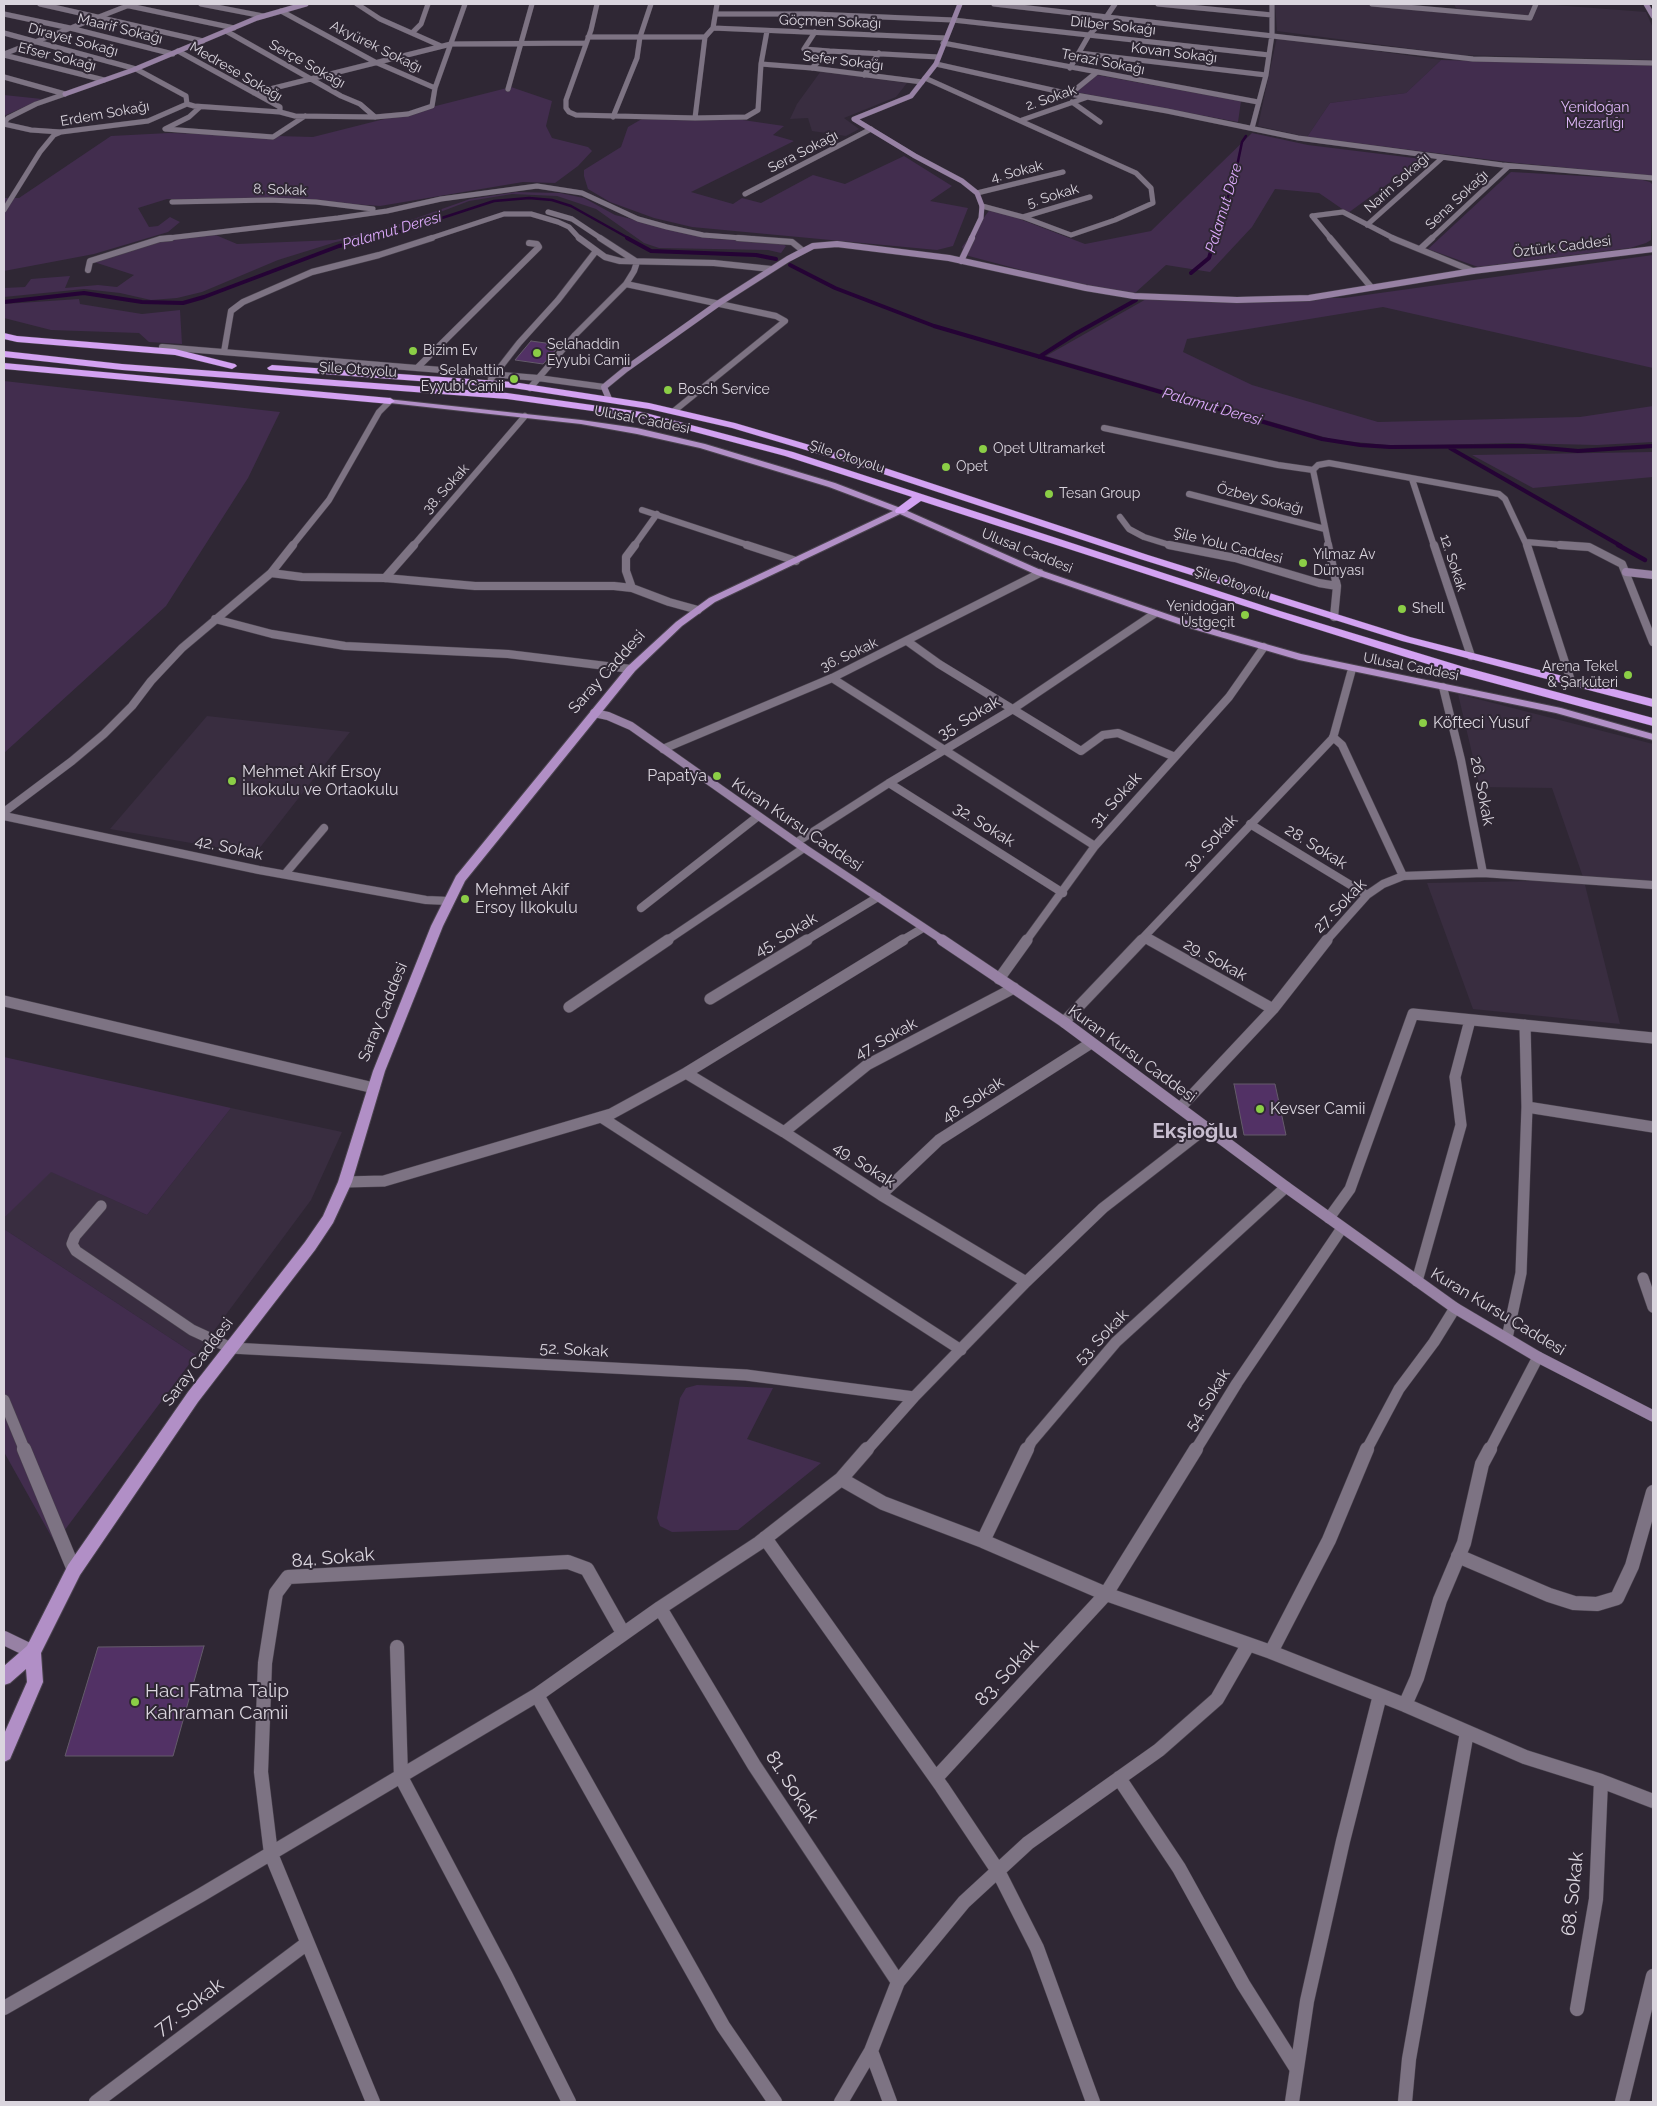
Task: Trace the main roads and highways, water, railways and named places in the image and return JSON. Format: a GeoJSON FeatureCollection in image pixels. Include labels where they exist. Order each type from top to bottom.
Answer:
{"type":"FeatureCollection","features":[{"type":"Feature","properties":{"kind":"highway"},"geometry":{"type":"LineString","coordinates":[[4,336],[175,352],[232,366]]}},
{"type":"Feature","properties":{"kind":"highway","name":"Şile Otoyolu"},"geometry":{"type":"LineString","coordinates":[[4,347],[232,366],[490,380],[674,411],[735,426],[860,463],[1144,557],[1334,617],[1572,684],[1653,703]]}},
{"type":"Feature","properties":{"kind":"highway","name":"Şile Otoyolu"},"geometry":{"type":"LineString","coordinates":[[4,354],[122,367],[507,396],[642,416],[789,454],[1266,610],[1460,670],[1653,722]]}},
{"type":"Feature","properties":{"kind":"highway"},"geometry":{"type":"LineString","coordinates":[[4,360],[58,372]]}},
{"type":"Feature","properties":{"kind":"highway"},"geometry":{"type":"LineString","coordinates":[[4,366],[390,401]]}},
{"type":"Feature","properties":{"kind":"highway"},"geometry":{"type":"LineString","coordinates":[[900,511],[919,497]]}},
{"type":"Feature","properties":{"kind":"highway"},"geometry":{"type":"LineString","coordinates":[[1460,670],[1653,727]]}},
{"type":"Feature","properties":{"kind":"main road","name":"Ulusal Caddesi"},"geometry":{"type":"LineString","coordinates":[[390,401],[637,431],[702,446],[823,482],[900,511],[1040,573],[1154,614],[1264,647],[1352,669],[1557,710],[1653,737]]}},
{"type":"Feature","properties":{"kind":"main road","name":"Saray Caddesi"},"geometry":{"type":"LineString","coordinates":[[4,1677],[33,1652],[74,1570],[193,1397],[310,1246],[328,1219],[345,1182],[374,1088],[449,900],[460,878],[631,669],[678,624],[698,610],[741,586],[900,511]]}},
{"type":"Feature","properties":{"kind":"main road"},"geometry":{"type":"LineString","coordinates":[[4,1753],[35,1682],[33,1652]]}},
{"type":"Feature","properties":{"kind":"waterway","name":"Palamut Dere"},"geometry":{"type":"LineString","coordinates":[[1215,239],[1236,171],[1242,142],[1246,136]]}},
{"type":"Feature","properties":{"kind":"waterway","name":"Palamut Deresi"},"geometry":{"type":"LineString","coordinates":[[368,239],[402,231],[494,201],[529,198],[552,200],[571,206],[630,239]]}},
{"type":"Feature","properties":{"kind":"waterway","name":"Palamut Deresi"},"geometry":{"type":"LineString","coordinates":[[4,302],[84,293],[142,302],[183,303],[204,297],[339,246],[374,238]]}},
{"type":"Feature","properties":{"kind":"waterway","name":"Palamut Deresi"},"geometry":{"type":"LineString","coordinates":[[627,238],[651,251],[756,255],[776,259]]}},
{"type":"Feature","properties":{"kind":"waterway","name":"Palamut Dere"},"geometry":{"type":"LineString","coordinates":[[1191,273],[1209,258],[1215,238]]}},
{"type":"Feature","properties":{"kind":"waterway","name":"Palamut Deresi"},"geometry":{"type":"LineString","coordinates":[[790,265],[835,288],[934,326],[1039,357]]}},
{"type":"Feature","properties":{"kind":"waterway","name":"Palamut Dere"},"geometry":{"type":"LineString","coordinates":[[1039,357],[1075,334],[1136,300]]}},
{"type":"Feature","properties":{"kind":"waterway","name":"Palamut Deresi"},"geometry":{"type":"LineString","coordinates":[[1039,357],[1322,439],[1360,445],[1390,447],[1523,446],[1578,451],[1653,446]]}},
{"type":"Feature","properties":{"kind":"waterway"},"geometry":{"type":"LineString","coordinates":[[1450,448],[1621,546]]}},
{"type":"Feature","properties":{"kind":"waterway"},"geometry":{"type":"LineString","coordinates":[[1618,545],[1645,560]]}},
{"type":"Feature","properties":{"kind":"place","name":"Bizim Ev"},"geometry":{"type":"Point","coordinates":[413,351]}},
{"type":"Feature","properties":{"kind":"place","name":"Selahaddin Eyyubi Camii"},"geometry":{"type":"Point","coordinates":[537,353]}},
{"type":"Feature","properties":{"kind":"place","name":"Selahattin Eyyubi Camii"},"geometry":{"type":"Point","coordinates":[514,379]}},
{"type":"Feature","properties":{"kind":"place","name":"Bosch Service"},"geometry":{"type":"Point","coordinates":[668,390]}},
{"type":"Feature","properties":{"kind":"place","name":"Opet Ultramarket"},"geometry":{"type":"Point","coordinates":[983,449]}},
{"type":"Feature","properties":{"kind":"place","name":"Opet"},"geometry":{"type":"Point","coordinates":[946,467]}},
{"type":"Feature","properties":{"kind":"place","name":"Tesan Group"},"geometry":{"type":"Point","coordinates":[1049,494]}},
{"type":"Feature","properties":{"kind":"place","name":"Yılmaz Av Dünyası"},"geometry":{"type":"Point","coordinates":[1303,563]}},
{"type":"Feature","properties":{"kind":"place","name":"Shell"},"geometry":{"type":"Point","coordinates":[1402,609]}},
{"type":"Feature","properties":{"kind":"place","name":"Yenidoğan Üstgeçit"},"geometry":{"type":"Point","coordinates":[1245,615]}},
{"type":"Feature","properties":{"kind":"place","name":"Arena Tekel & Şarküteri"},"geometry":{"type":"Point","coordinates":[1628,675]}},
{"type":"Feature","properties":{"kind":"place","name":"Köfteci Yusuf"},"geometry":{"type":"Point","coordinates":[1423,723]}},
{"type":"Feature","properties":{"kind":"place","name":"Papatya"},"geometry":{"type":"Point","coordinates":[717,776]}},
{"type":"Feature","properties":{"kind":"place","name":"Mehmet Akif Ersoy İlkokulu ve Ortaokulu"},"geometry":{"type":"Point","coordinates":[232,781]}},
{"type":"Feature","properties":{"kind":"place","name":"Mehmet Akif Ersoy İlkokulu"},"geometry":{"type":"Point","coordinates":[465,899]}},
{"type":"Feature","properties":{"kind":"place","name":"Kevser Camii"},"geometry":{"type":"Point","coordinates":[1260,1109]}},
{"type":"Feature","properties":{"kind":"place","name":"Hacı Fatma Talip Kahraman Camii"},"geometry":{"type":"Point","coordinates":[135,1702]}},
{"type":"Feature","properties":{"kind":"district","name":"Ekşioğlu"},"geometry":{"type":"Point","coordinates":[1195,1132]}},
{"type":"Feature","properties":{"kind":"park label","name":"Yenidoğan Mezarlığı"},"geometry":{"type":"Point","coordinates":[1595,116]}}]}
